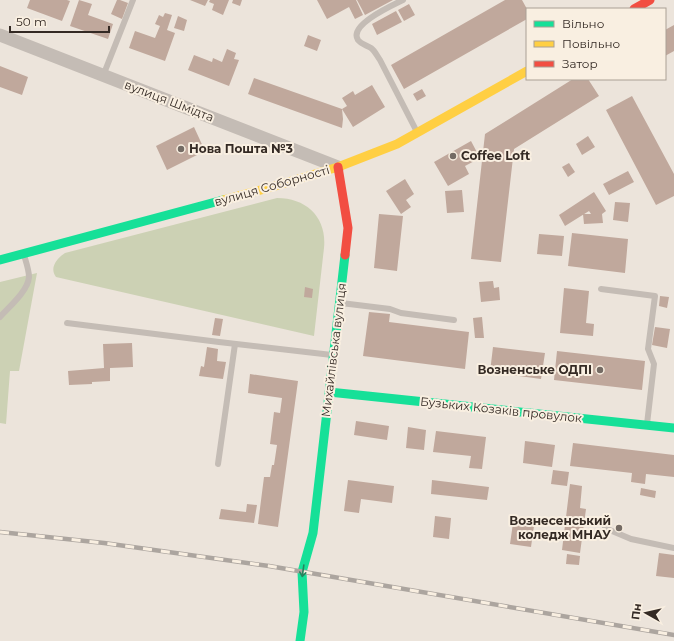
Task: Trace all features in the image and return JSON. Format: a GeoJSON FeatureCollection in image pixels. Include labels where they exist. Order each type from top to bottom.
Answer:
{"type":"FeatureCollection","features":[{"type":"Feature","properties":{"kind":"main road"},"geometry":{"type":"LineString","coordinates":[[636,8],[650,0]]}},
{"type":"Feature","properties":{"kind":"main road","name":"вулиця Соборності"},"geometry":{"type":"LineString","coordinates":[[0,260],[272,187],[338,167],[397,144],[526,72]]}},
{"type":"Feature","properties":{"kind":"main road","name":"Михайлівська вулиця"},"geometry":{"type":"LineString","coordinates":[[314,560],[313,533],[348,228],[338,167]]}},
{"type":"Feature","properties":{"kind":"main road","name":"Бузьких Козаків провулок"},"geometry":{"type":"LineString","coordinates":[[329,392],[674,428]]}},
{"type":"Feature","properties":{"kind":"main road","name":"Михайлівська вулиця"},"geometry":{"type":"LineString","coordinates":[[304,612],[302,572],[313,533]]}},
{"type":"Feature","properties":{"kind":"main road","name":"Михайлівська вулиця"},"geometry":{"type":"LineString","coordinates":[[300,641],[304,612],[311,586]]}},
{"type":"Feature","properties":{"kind":"street","name":"вулиця Шмідта"},"geometry":{"type":"LineString","coordinates":[[0,35],[338,167]]}},
{"type":"Feature","properties":{"kind":"lane"},"geometry":{"type":"LineString","coordinates":[[103,76],[133,0]]}},
{"type":"Feature","properties":{"kind":"lane"},"geometry":{"type":"LineString","coordinates":[[403,0],[363,23],[356,35],[360,42],[372,49],[418,133]]}},
{"type":"Feature","properties":{"kind":"lane"},"geometry":{"type":"LineString","coordinates":[[0,317],[23,291],[28,281],[29,275],[24,254]]}},
{"type":"Feature","properties":{"kind":"lane"},"geometry":{"type":"LineString","coordinates":[[601,289],[655,296],[648,349],[654,364],[646,425]]}},
{"type":"Feature","properties":{"kind":"lane"},"geometry":{"type":"LineString","coordinates":[[339,303],[390,309],[401,313],[454,320]]}},
{"type":"Feature","properties":{"kind":"lane"},"geometry":{"type":"LineString","coordinates":[[67,323],[333,355]]}},
{"type":"Feature","properties":{"kind":"lane"},"geometry":{"type":"LineString","coordinates":[[218,464],[235,344]]}},
{"type":"Feature","properties":{"kind":"lane"},"geometry":{"type":"LineString","coordinates":[[605,528],[631,539],[674,548]]}},
{"type":"Feature","properties":{"kind":"green space"},"geometry":{"type":"Polygon","coordinates":[[[277,198],[288,199],[306,206],[313,212],[322,228],[324,248],[314,336],[56,277],[54,274],[53,270],[55,264],[65,253],[277,198]]]}},
{"type":"Feature","properties":{"kind":"green space"},"geometry":{"type":"Polygon","coordinates":[[[37,273],[19,371],[10,371],[6,424],[0,423],[0,282],[37,273]]]}},
{"type":"Feature","properties":{"kind":"building"},"geometry":{"type":"Polygon","coordinates":[[[30,0],[70,1],[62,21],[27,8],[30,0]]]}},
{"type":"Feature","properties":{"kind":"building"},"geometry":{"type":"Polygon","coordinates":[[[79,0],[92,4],[88,15],[113,24],[108,39],[70,26],[79,0]]]}},
{"type":"Feature","properties":{"kind":"building"},"geometry":{"type":"Polygon","coordinates":[[[117,0],[128,3],[122,19],[111,14],[117,0]]]}},
{"type":"Feature","properties":{"kind":"building"},"geometry":{"type":"Polygon","coordinates":[[[190,0],[208,0],[205,6],[190,0]]]}},
{"type":"Feature","properties":{"kind":"building"},"geometry":{"type":"Polygon","coordinates":[[[210,0],[229,0],[223,15],[212,10],[214,4],[209,2],[210,0]]]}},
{"type":"Feature","properties":{"kind":"building"},"geometry":{"type":"Polygon","coordinates":[[[233,0],[242,0],[240,6],[232,3],[233,0]]]}},
{"type":"Feature","properties":{"kind":"building"},"geometry":{"type":"Polygon","coordinates":[[[317,0],[356,0],[363,15],[355,19],[349,7],[327,19],[317,0]]]}},
{"type":"Feature","properties":{"kind":"building"},"geometry":{"type":"Polygon","coordinates":[[[357,0],[393,0],[365,15],[357,0]]]}},
{"type":"Feature","properties":{"kind":"building"},"geometry":{"type":"Polygon","coordinates":[[[505,0],[522,0],[526,8],[526,20],[404,89],[391,65],[505,0]]]}},
{"type":"Feature","properties":{"kind":"building"},"geometry":{"type":"Polygon","coordinates":[[[409,4],[415,15],[404,21],[398,10],[409,4]]]}},
{"type":"Feature","properties":{"kind":"building"},"geometry":{"type":"Polygon","coordinates":[[[396,11],[402,22],[377,35],[372,24],[396,11]]]}},
{"type":"Feature","properties":{"kind":"building"},"geometry":{"type":"Polygon","coordinates":[[[165,13],[172,15],[167,30],[175,33],[165,61],[129,48],[135,31],[155,38],[160,26],[155,24],[159,15],[163,17],[165,13]]]}},
{"type":"Feature","properties":{"kind":"building"},"geometry":{"type":"Polygon","coordinates":[[[178,16],[187,20],[184,31],[174,28],[178,16]]]}},
{"type":"Feature","properties":{"kind":"building"},"geometry":{"type":"Polygon","coordinates":[[[674,25],[674,51],[666,55],[666,29],[674,25]]]}},
{"type":"Feature","properties":{"kind":"building"},"geometry":{"type":"Polygon","coordinates":[[[308,35],[321,40],[317,51],[304,46],[308,35]]]}},
{"type":"Feature","properties":{"kind":"building"},"geometry":{"type":"Polygon","coordinates":[[[227,49],[236,53],[234,59],[239,60],[229,86],[188,70],[194,55],[212,62],[213,58],[222,62],[227,49]]]}},
{"type":"Feature","properties":{"kind":"building"},"geometry":{"type":"Polygon","coordinates":[[[0,66],[28,77],[22,95],[0,87],[0,66]]]}},
{"type":"Feature","properties":{"kind":"building"},"geometry":{"type":"Polygon","coordinates":[[[254,78],[342,109],[342,128],[248,94],[254,78]]]}},
{"type":"Feature","properties":{"kind":"building"},"geometry":{"type":"Polygon","coordinates":[[[571,80],[589,80],[599,96],[514,149],[501,262],[471,259],[485,134],[571,80]]]}},
{"type":"Feature","properties":{"kind":"building"},"geometry":{"type":"Polygon","coordinates":[[[372,85],[385,107],[353,127],[342,109],[347,106],[342,98],[353,91],[355,95],[372,85]]]}},
{"type":"Feature","properties":{"kind":"building"},"geometry":{"type":"Polygon","coordinates":[[[422,89],[426,96],[417,101],[413,94],[422,89]]]}},
{"type":"Feature","properties":{"kind":"building"},"geometry":{"type":"Polygon","coordinates":[[[632,96],[674,174],[674,196],[656,205],[606,110],[632,96]]]}},
{"type":"Feature","properties":{"kind":"building","name":"Нова Пошта №3"},"geometry":{"type":"Polygon","coordinates":[[[194,127],[205,151],[167,170],[156,146],[194,127]]]}},
{"type":"Feature","properties":{"kind":"building"},"geometry":{"type":"Polygon","coordinates":[[[588,136],[595,147],[582,155],[576,144],[588,136]]]}},
{"type":"Feature","properties":{"kind":"building"},"geometry":{"type":"Polygon","coordinates":[[[471,141],[480,158],[465,166],[469,174],[448,186],[434,162],[471,141]]]}},
{"type":"Feature","properties":{"kind":"building"},"geometry":{"type":"Polygon","coordinates":[[[569,163],[575,172],[568,177],[562,167],[569,163]]]}},
{"type":"Feature","properties":{"kind":"building"},"geometry":{"type":"Polygon","coordinates":[[[628,171],[634,182],[609,195],[603,184],[628,171]]]}},
{"type":"Feature","properties":{"kind":"building"},"geometry":{"type":"Polygon","coordinates":[[[405,179],[414,194],[406,200],[411,207],[401,214],[386,191],[405,179]]]}},
{"type":"Feature","properties":{"kind":"building"},"geometry":{"type":"Polygon","coordinates":[[[462,190],[464,212],[447,213],[445,191],[462,190]]]}},
{"type":"Feature","properties":{"kind":"building"},"geometry":{"type":"Polygon","coordinates":[[[594,192],[606,211],[602,214],[603,223],[584,224],[583,215],[565,226],[559,215],[594,192]],[[589,211],[584,214],[591,214],[589,211]]]}},
{"type":"Feature","properties":{"kind":"building"},"geometry":{"type":"Polygon","coordinates":[[[615,202],[630,203],[628,222],[613,220],[615,202]]]}},
{"type":"Feature","properties":{"kind":"building"},"geometry":{"type":"Polygon","coordinates":[[[379,214],[403,216],[397,271],[374,268],[379,214]]]}},
{"type":"Feature","properties":{"kind":"building"},"geometry":{"type":"Polygon","coordinates":[[[572,233],[628,239],[625,273],[568,266],[572,233]]]}},
{"type":"Feature","properties":{"kind":"building"},"geometry":{"type":"Polygon","coordinates":[[[539,234],[564,236],[562,256],[537,254],[539,234]]]}},
{"type":"Feature","properties":{"kind":"building"},"geometry":{"type":"Polygon","coordinates":[[[493,281],[494,288],[499,287],[500,300],[481,302],[479,282],[493,281]]]}},
{"type":"Feature","properties":{"kind":"building"},"geometry":{"type":"Polygon","coordinates":[[[305,287],[313,289],[312,298],[304,297],[305,287]]]}},
{"type":"Feature","properties":{"kind":"building"},"geometry":{"type":"Polygon","coordinates":[[[564,288],[589,291],[586,323],[594,324],[593,336],[560,333],[564,288]]]}},
{"type":"Feature","properties":{"kind":"building"},"geometry":{"type":"Polygon","coordinates":[[[660,296],[669,297],[667,308],[659,306],[660,296]]]}},
{"type":"Feature","properties":{"kind":"building"},"geometry":{"type":"Polygon","coordinates":[[[369,312],[390,314],[389,322],[469,332],[465,369],[363,356],[369,312]]]}},
{"type":"Feature","properties":{"kind":"building"},"geometry":{"type":"Polygon","coordinates":[[[482,317],[484,338],[475,338],[473,318],[482,317]]]}},
{"type":"Feature","properties":{"kind":"building"},"geometry":{"type":"Polygon","coordinates":[[[215,318],[223,319],[220,336],[212,335],[215,318]]]}},
{"type":"Feature","properties":{"kind":"building"},"geometry":{"type":"Polygon","coordinates":[[[655,327],[670,329],[667,348],[652,345],[655,327]]]}},
{"type":"Feature","properties":{"kind":"building"},"geometry":{"type":"Polygon","coordinates":[[[132,343],[133,367],[110,368],[110,381],[92,382],[92,384],[69,385],[68,371],[104,368],[103,344],[132,343]]]}},
{"type":"Feature","properties":{"kind":"building"},"geometry":{"type":"Polygon","coordinates":[[[207,347],[218,349],[217,361],[226,362],[223,379],[199,376],[201,366],[204,367],[207,347]]]}},
{"type":"Feature","properties":{"kind":"building"},"geometry":{"type":"Polygon","coordinates":[[[493,347],[545,353],[541,379],[490,372],[493,347]]]}},
{"type":"Feature","properties":{"kind":"building","name":"Возненське ОДПІ"},"geometry":{"type":"Polygon","coordinates":[[[557,351],[645,361],[642,390],[554,380],[557,351]]]}},
{"type":"Feature","properties":{"kind":"building"},"geometry":{"type":"Polygon","coordinates":[[[250,374],[298,381],[278,527],[258,524],[264,477],[270,477],[272,465],[274,465],[277,445],[270,444],[274,412],[280,413],[282,398],[248,393],[250,374]]]}},
{"type":"Feature","properties":{"kind":"building"},"geometry":{"type":"Polygon","coordinates":[[[356,421],[389,426],[387,440],[354,435],[356,421]]]}},
{"type":"Feature","properties":{"kind":"building"},"geometry":{"type":"Polygon","coordinates":[[[408,427],[426,430],[424,450],[406,448],[408,427]]]}},
{"type":"Feature","properties":{"kind":"building"},"geometry":{"type":"Polygon","coordinates":[[[436,431],[486,437],[482,469],[469,468],[471,456],[433,452],[436,431]]]}},
{"type":"Feature","properties":{"kind":"building"},"geometry":{"type":"Polygon","coordinates":[[[525,441],[555,445],[552,467],[523,463],[525,441]]]}},
{"type":"Feature","properties":{"kind":"building"},"geometry":{"type":"Polygon","coordinates":[[[573,443],[674,455],[674,477],[646,474],[645,484],[631,482],[632,473],[570,466],[573,443]]]}},
{"type":"Feature","properties":{"kind":"building"},"geometry":{"type":"Polygon","coordinates":[[[553,470],[569,472],[567,486],[551,484],[553,470]]]}},
{"type":"Feature","properties":{"kind":"building"},"geometry":{"type":"Polygon","coordinates":[[[348,480],[394,486],[392,503],[361,499],[359,513],[344,511],[348,480]]]}},
{"type":"Feature","properties":{"kind":"building"},"geometry":{"type":"Polygon","coordinates":[[[432,480],[489,487],[487,500],[431,494],[432,480]]]}},
{"type":"Feature","properties":{"kind":"building"},"geometry":{"type":"Polygon","coordinates":[[[570,484],[582,486],[580,508],[586,509],[580,553],[562,550],[570,484]]]}},
{"type":"Feature","properties":{"kind":"building"},"geometry":{"type":"Polygon","coordinates":[[[641,488],[656,491],[655,498],[640,495],[641,488]]]}},
{"type":"Feature","properties":{"kind":"building"},"geometry":{"type":"Polygon","coordinates":[[[247,504],[257,505],[254,523],[219,519],[221,509],[246,512],[247,504]]]}},
{"type":"Feature","properties":{"kind":"building"},"geometry":{"type":"Polygon","coordinates":[[[435,516],[451,518],[449,539],[433,537],[435,516]]]}},
{"type":"Feature","properties":{"kind":"building"},"geometry":{"type":"Polygon","coordinates":[[[513,523],[534,526],[531,547],[510,544],[513,523]]]}},
{"type":"Feature","properties":{"kind":"building"},"geometry":{"type":"Polygon","coordinates":[[[659,553],[674,555],[674,578],[656,576],[659,553]]]}},
{"type":"Feature","properties":{"kind":"building"},"geometry":{"type":"Polygon","coordinates":[[[567,554],[580,556],[579,565],[566,564],[567,554]]]}},
{"type":"Feature","properties":{"kind":"railway"},"geometry":{"type":"LineString","coordinates":[[0,532],[104,543],[269,566],[674,635]]}},
{"type":"Feature","properties":{"kind":"traffic: fast"},"geometry":{"type":"LineString","coordinates":[[0,260],[223,200]]}},
{"type":"Feature","properties":{"kind":"traffic: fast"},"geometry":{"type":"LineString","coordinates":[[300,641],[304,612],[302,572],[313,533],[345,255]]}},
{"type":"Feature","properties":{"kind":"traffic: fast"},"geometry":{"type":"LineString","coordinates":[[329,392],[674,428]]}},
{"type":"Feature","properties":{"kind":"traffic: slow"},"geometry":{"type":"LineString","coordinates":[[223,200],[338,167],[397,144],[526,72]]}},
{"type":"Feature","properties":{"kind":"traffic: jam"},"geometry":{"type":"LineString","coordinates":[[636,8],[650,0]]}},
{"type":"Feature","properties":{"kind":"traffic: jam"},"geometry":{"type":"LineString","coordinates":[[338,167],[348,228],[345,255]]}},
{"type":"Feature","properties":{"kind":"place","name":"Нова Пошта №3"},"geometry":{"type":"Point","coordinates":[181,149]}},
{"type":"Feature","properties":{"kind":"place","name":"Coffee Loft"},"geometry":{"type":"Point","coordinates":[453,156]}},
{"type":"Feature","properties":{"kind":"place","name":"Возненське ОДПІ"},"geometry":{"type":"Point","coordinates":[600,370]}},
{"type":"Feature","properties":{"kind":"place","name":"Вознесенський коледж МНАУ"},"geometry":{"type":"Point","coordinates":[619,528]}}]}
